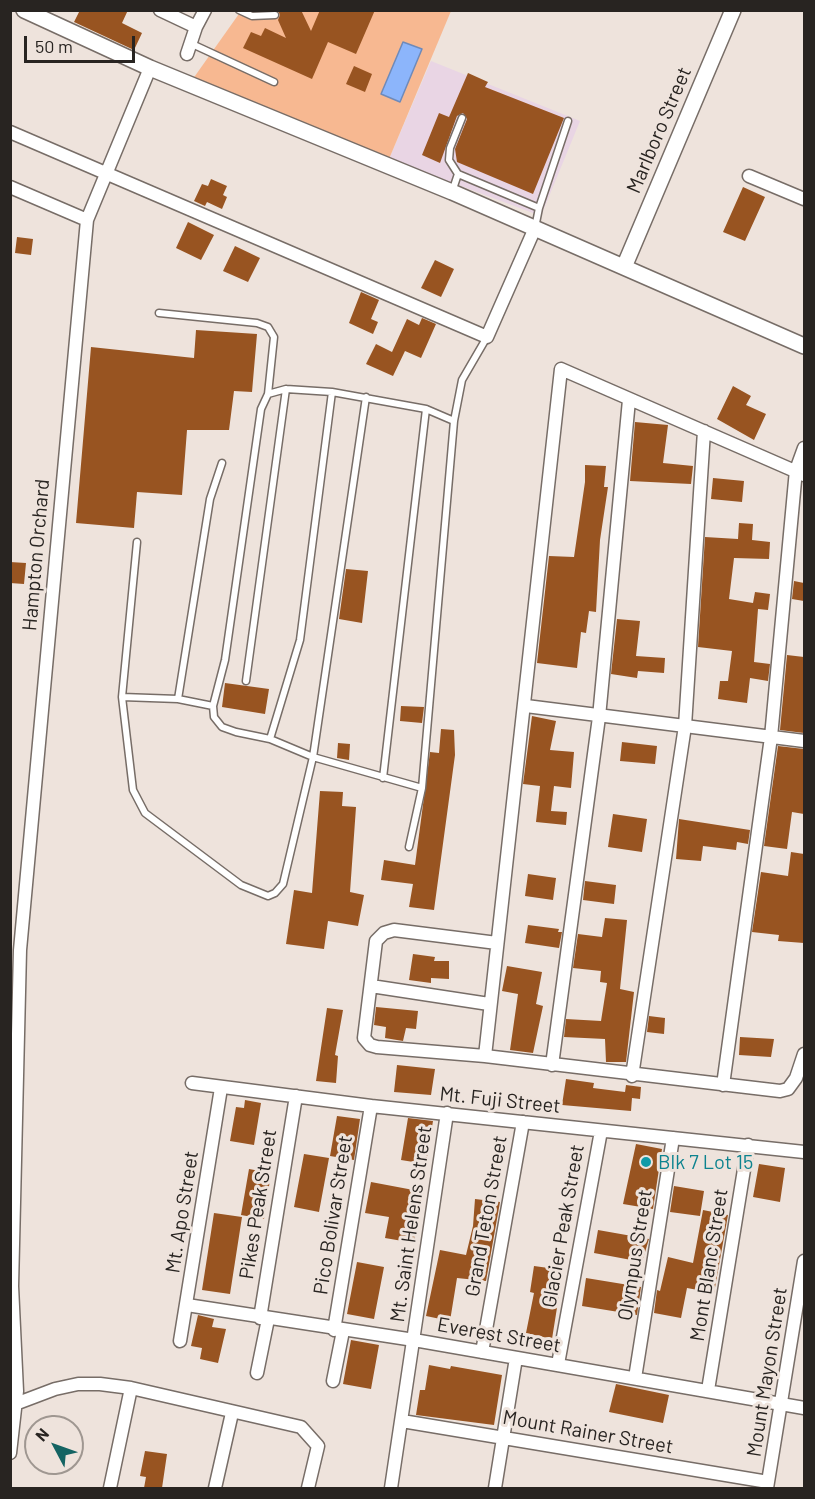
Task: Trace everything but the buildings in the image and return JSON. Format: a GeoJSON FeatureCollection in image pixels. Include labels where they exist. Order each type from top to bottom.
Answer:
{"type":"FeatureCollection","features":[{"type":"Feature","properties":{"kind":"street"},"geometry":{"type":"LineString","coordinates":[[24,10],[150,68],[452,192],[804,346]]}},
{"type":"Feature","properties":{"kind":"street"},"geometry":{"type":"LineString","coordinates":[[160,10],[196,27]]}},
{"type":"Feature","properties":{"kind":"street"},"geometry":{"type":"LineString","coordinates":[[190,49],[196,27],[205,10]]}},
{"type":"Feature","properties":{"kind":"street","name":"Marlboro Street"},"geometry":{"type":"LineString","coordinates":[[624,267],[733,10]]}},
{"type":"Feature","properties":{"kind":"street","name":"Hampton Orchard"},"geometry":{"type":"LineString","coordinates":[[10,1453],[13,1406],[11,1291],[20,950],[87,220],[150,68]]}},
{"type":"Feature","properties":{"kind":"street"},"geometry":{"type":"LineString","coordinates":[[10,132],[487,337],[535,228]]}},
{"type":"Feature","properties":{"kind":"street"},"geometry":{"type":"LineString","coordinates":[[749,176],[804,199]]}},
{"type":"Feature","properties":{"kind":"street"},"geometry":{"type":"LineString","coordinates":[[10,187],[87,220]]}},
{"type":"Feature","properties":{"kind":"street"},"geometry":{"type":"LineString","coordinates":[[485,1056],[489,1004],[526,706],[561,369],[800,473]]}},
{"type":"Feature","properties":{"kind":"street"},"geometry":{"type":"LineString","coordinates":[[552,1065],[599,717],[629,400]]}},
{"type":"Feature","properties":{"kind":"street"},"geometry":{"type":"LineString","coordinates":[[632,1076],[685,726],[704,431]]}},
{"type":"Feature","properties":{"kind":"street"},"geometry":{"type":"LineString","coordinates":[[723,1085],[771,737],[804,448]]}},
{"type":"Feature","properties":{"kind":"street"},"geometry":{"type":"LineString","coordinates":[[526,706],[804,741]]}},
{"type":"Feature","properties":{"kind":"street"},"geometry":{"type":"LineString","coordinates":[[497,943],[394,930],[387,932],[376,941],[364,1038],[370,1045],[485,1056],[632,1076],[780,1091],[788,1089],[796,1078],[804,1054]]}},
{"type":"Feature","properties":{"kind":"street"},"geometry":{"type":"LineString","coordinates":[[371,986],[489,1004]]}},
{"type":"Feature","properties":{"kind":"street","name":"Mt. Fuji Street"},"geometry":{"type":"LineString","coordinates":[[192,1083],[371,1106],[804,1152]]}},
{"type":"Feature","properties":{"kind":"street","name":"Mt. Apo Street"},"geometry":{"type":"LineString","coordinates":[[180,1341],[222,1088]]}},
{"type":"Feature","properties":{"kind":"street","name":"Pikes Peak Street"},"geometry":{"type":"LineString","coordinates":[[257,1373],[296,1096]]}},
{"type":"Feature","properties":{"kind":"street","name":"Pico Bolivar Street"},"geometry":{"type":"LineString","coordinates":[[333,1381],[338,1330],[371,1106]]}},
{"type":"Feature","properties":{"kind":"street","name":"Mt. Saint Helens Street"},"geometry":{"type":"LineString","coordinates":[[391,1488],[447,1113]]}},
{"type":"Feature","properties":{"kind":"street","name":"Grand Teton Street"},"geometry":{"type":"LineString","coordinates":[[482,1352],[523,1122]]}},
{"type":"Feature","properties":{"kind":"street","name":"Glacier Peak Street"},"geometry":{"type":"LineString","coordinates":[[558,1364],[601,1131]]}},
{"type":"Feature","properties":{"kind":"street","name":"Olympus Street"},"geometry":{"type":"LineString","coordinates":[[635,1378],[673,1138]]}},
{"type":"Feature","properties":{"kind":"street","name":"Mont Blanc Street"},"geometry":{"type":"LineString","coordinates":[[708,1390],[748,1145]]}},
{"type":"Feature","properties":{"kind":"street","name":"Mount Mayon Street"},"geometry":{"type":"LineString","coordinates":[[767,1485],[804,1261]]}},
{"type":"Feature","properties":{"kind":"street","name":"Everest Street"},"geometry":{"type":"LineString","coordinates":[[187,1305],[558,1364],[804,1408]]}},
{"type":"Feature","properties":{"kind":"street"},"geometry":{"type":"LineString","coordinates":[[495,1488],[516,1358]]}},
{"type":"Feature","properties":{"kind":"street"},"geometry":{"type":"LineString","coordinates":[[13,1406],[55,1389],[78,1384],[131,1388],[301,1427],[318,1446],[308,1488]]}},
{"type":"Feature","properties":{"kind":"street"},"geometry":{"type":"LineString","coordinates":[[110,1488],[131,1388]]}},
{"type":"Feature","properties":{"kind":"street"},"geometry":{"type":"LineString","coordinates":[[215,1488],[232,1413]]}},
{"type":"Feature","properties":{"kind":"street","name":"Mount Rainer Street"},"geometry":{"type":"LineString","coordinates":[[402,1421],[767,1485]]}},
{"type":"Feature","properties":{"kind":"lane"},"geometry":{"type":"LineString","coordinates":[[239,10],[252,16],[276,15]]}},
{"type":"Feature","properties":{"kind":"lane"},"geometry":{"type":"LineString","coordinates":[[190,49],[274,82]]}},
{"type":"Feature","properties":{"kind":"lane"},"geometry":{"type":"LineString","coordinates":[[462,118],[450,148],[450,160],[458,174],[540,208]]}},
{"type":"Feature","properties":{"kind":"lane"},"geometry":{"type":"LineString","coordinates":[[535,228],[568,122]]}},
{"type":"Feature","properties":{"kind":"lane"},"geometry":{"type":"LineString","coordinates":[[452,192],[458,174]]}},
{"type":"Feature","properties":{"kind":"lane"},"geometry":{"type":"LineString","coordinates":[[159,313],[257,323],[268,327],[274,337],[268,394],[261,409],[225,660],[213,706],[214,717],[222,726],[270,739],[383,778],[422,788]]}},
{"type":"Feature","properties":{"kind":"lane"},"geometry":{"type":"LineString","coordinates":[[409,848],[422,788],[454,421],[462,380],[487,337]]}},
{"type":"Feature","properties":{"kind":"lane"},"geometry":{"type":"LineString","coordinates":[[268,394],[286,389],[332,392],[426,409],[454,421]]}},
{"type":"Feature","properties":{"kind":"lane"},"geometry":{"type":"LineString","coordinates":[[246,681],[286,389]]}},
{"type":"Feature","properties":{"kind":"lane"},"geometry":{"type":"LineString","coordinates":[[270,739],[300,640],[332,392]]}},
{"type":"Feature","properties":{"kind":"lane"},"geometry":{"type":"LineString","coordinates":[[137,542],[122,697],[133,790],[145,813],[258,894],[268,896],[275,893],[283,884],[314,756],[366,397]]}},
{"type":"Feature","properties":{"kind":"lane"},"geometry":{"type":"LineString","coordinates":[[383,778],[426,409]]}},
{"type":"Feature","properties":{"kind":"lane"},"geometry":{"type":"LineString","coordinates":[[178,699],[210,499],[222,463]]}},
{"type":"Feature","properties":{"kind":"lane"},"geometry":{"type":"LineString","coordinates":[[122,697],[178,699],[213,706]]}},
{"type":"Feature","properties":{"kind":"shaded area"},"geometry":{"type":"Polygon","coordinates":[[[241,11],[451,11],[389,159],[190,83],[241,11]]]}},
{"type":"Feature","properties":{"kind":"shaded area"},"geometry":{"type":"Polygon","coordinates":[[[431,61],[580,121],[541,216],[389,159],[431,61]]]}},
{"type":"Feature","properties":{"kind":"water"},"geometry":{"type":"Polygon","coordinates":[[[403,42],[422,49],[400,102],[381,94],[403,42]]]}},
{"type":"Feature","properties":{"kind":"place","name":"Blk 7 Lot 15"},"geometry":{"type":"Point","coordinates":[646,1162]}}]}
